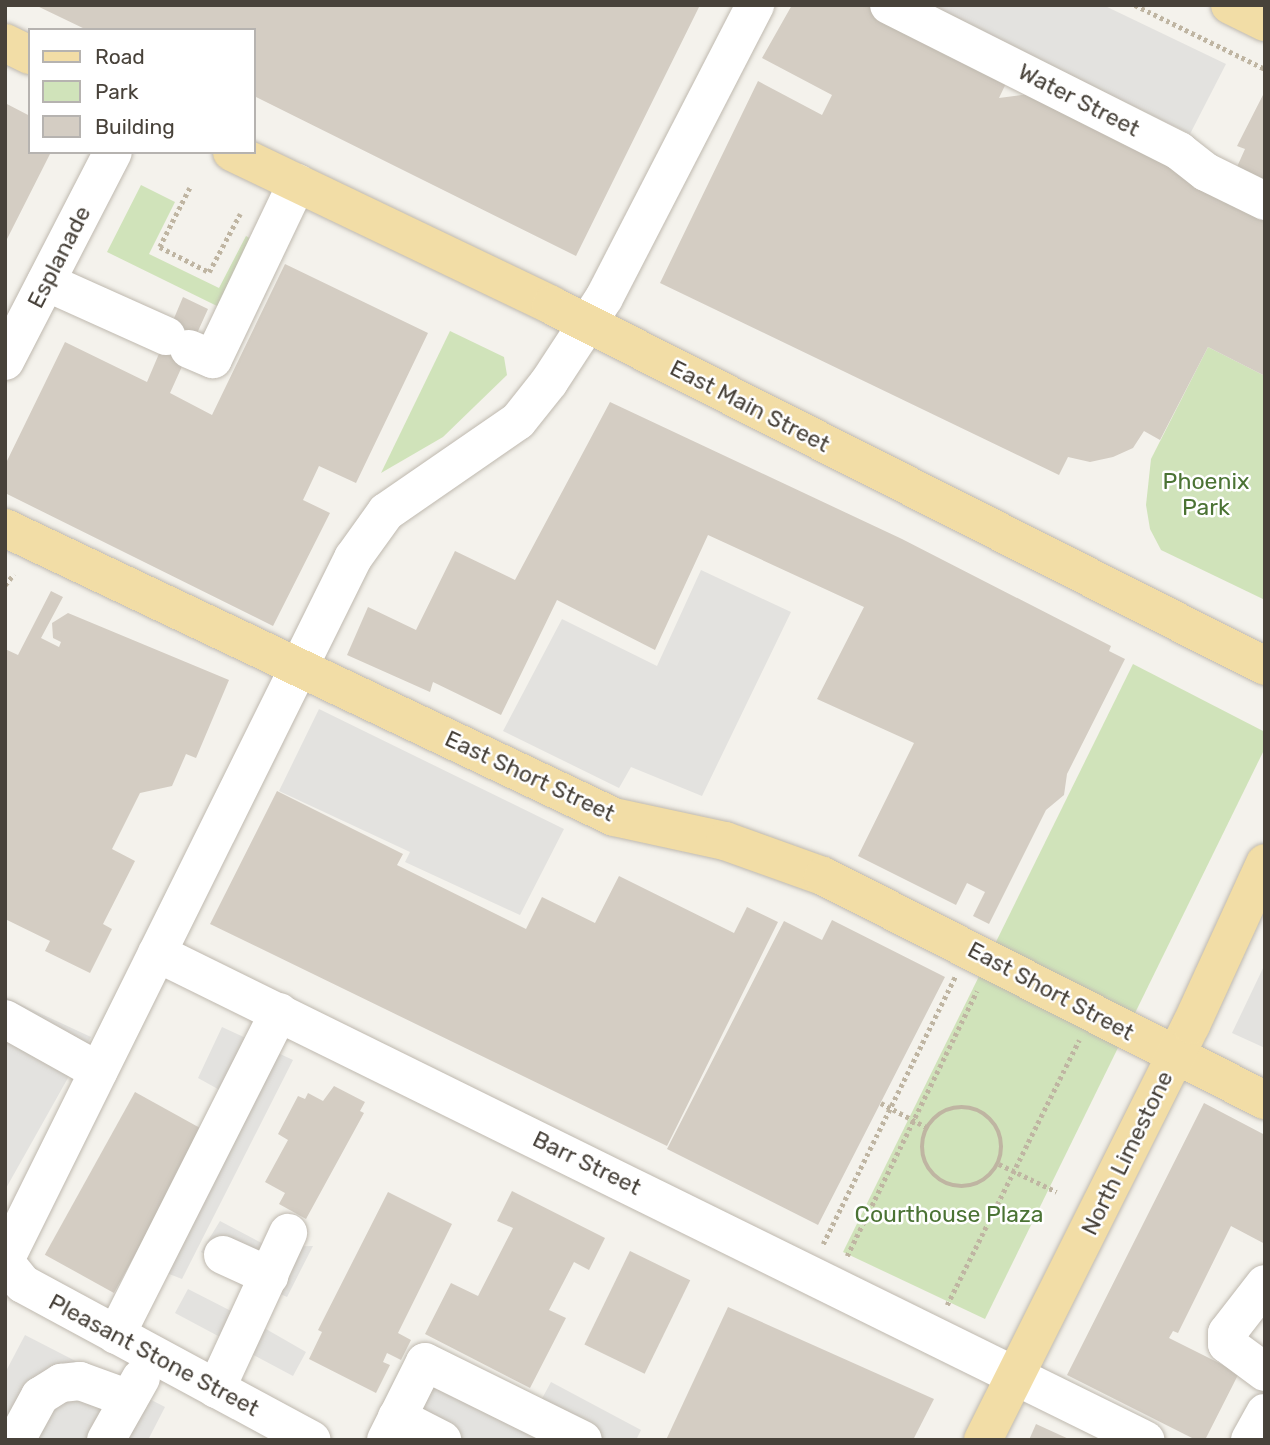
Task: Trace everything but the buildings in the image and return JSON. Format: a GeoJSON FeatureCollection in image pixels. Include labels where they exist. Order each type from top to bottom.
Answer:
{"type":"FeatureCollection","features":[{"type":"Feature","properties":{"kind":"main road"},"geometry":{"type":"LineString","coordinates":[[1230,5],[1265,22]]}},
{"type":"Feature","properties":{"kind":"main road"},"geometry":{"type":"LineString","coordinates":[[5,43],[28,54]]}},
{"type":"Feature","properties":{"kind":"main road","name":"East Main Street"},"geometry":{"type":"LineString","coordinates":[[236,154],[588,326],[1265,666]]}},
{"type":"Feature","properties":{"kind":"main road","name":"East Short Street"},"geometry":{"type":"LineString","coordinates":[[5,528],[614,817],[725,841],[823,876],[926,925],[1175,1057],[1265,1100]]}},
{"type":"Feature","properties":{"kind":"main road","name":"North Limestone"},"geometry":{"type":"LineString","coordinates":[[982,1440],[1175,1057],[1265,863]]}},
{"type":"Feature","properties":{"kind":"street"},"geometry":{"type":"LineString","coordinates":[[5,1261],[353,558],[386,512],[518,421],[588,326],[755,5]]}},
{"type":"Feature","properties":{"kind":"street","name":"Water Street"},"geometry":{"type":"LineString","coordinates":[[889,5],[969,50],[1179,151],[1206,172],[1265,201]]}},
{"type":"Feature","properties":{"kind":"street"},"geometry":{"type":"LineString","coordinates":[[1254,5],[1265,16]]}},
{"type":"Feature","properties":{"kind":"street","name":"Esplanade"},"geometry":{"type":"LineString","coordinates":[[6,359],[112,154]]}},
{"type":"Feature","properties":{"kind":"street"},"geometry":{"type":"LineString","coordinates":[[46,282],[213,359],[297,183]]}},
{"type":"Feature","properties":{"kind":"street","name":"Barr Street"},"geometry":{"type":"LineString","coordinates":[[157,953],[1145,1440]]}},
{"type":"Feature","properties":{"kind":"street"},"geometry":{"type":"LineString","coordinates":[[116,1335],[279,1012]]}},
{"type":"Feature","properties":{"kind":"street"},"geometry":{"type":"LineString","coordinates":[[5,1019],[98,1071]]}},
{"type":"Feature","properties":{"kind":"street"},"geometry":{"type":"LineString","coordinates":[[216,1389],[288,1233]]}},
{"type":"Feature","properties":{"kind":"street"},"geometry":{"type":"LineString","coordinates":[[223,1255],[269,1276]]}},
{"type":"Feature","properties":{"kind":"street","name":"Pleasant Stone Street"},"geometry":{"type":"LineString","coordinates":[[5,1261],[23,1284],[310,1440]]}},
{"type":"Feature","properties":{"kind":"street"},"geometry":{"type":"LineString","coordinates":[[1265,1284],[1227,1334],[1227,1344],[1265,1372]]}},
{"type":"Feature","properties":{"kind":"street"},"geometry":{"type":"LineString","coordinates":[[106,1440],[154,1356]]}},
{"type":"Feature","properties":{"kind":"street"},"geometry":{"type":"LineString","coordinates":[[442,1440],[391,1429],[425,1362],[583,1440]]}},
{"type":"Feature","properties":{"kind":"street"},"geometry":{"type":"LineString","coordinates":[[16,1440],[40,1395],[61,1383],[79,1381],[129,1399]]}},
{"type":"Feature","properties":{"kind":"street"},"geometry":{"type":"LineString","coordinates":[[1250,1440],[1265,1413]]}},
{"type":"Feature","properties":{"kind":"path"},"geometry":{"type":"LineString","coordinates":[[1135,5],[1265,69]]}},
{"type":"Feature","properties":{"kind":"path"},"geometry":{"type":"LineString","coordinates":[[190,188],[160,247],[209,272],[240,214]]}},
{"type":"Feature","properties":{"kind":"path"},"geometry":{"type":"LineString","coordinates":[[5,585],[13,574]]}},
{"type":"Feature","properties":{"kind":"path"},"geometry":{"type":"LineString","coordinates":[[823,1244],[960,967]]}},
{"type":"Feature","properties":{"kind":"path"},"geometry":{"type":"LineString","coordinates":[[847,1256],[978,987]]}},
{"type":"Feature","properties":{"kind":"path"},"geometry":{"type":"LineString","coordinates":[[947,1306],[1080,1039]]}},
{"type":"Feature","properties":{"kind":"path"},"geometry":{"type":"LineString","coordinates":[[881,1103],[928,1128]]}},
{"type":"Feature","properties":{"kind":"path"},"geometry":{"type":"LineString","coordinates":[[952,1108],[978,1110],[989,1117],[1002,1139],[999,1164],[979,1184],[966,1187],[940,1181],[923,1159],[922,1146],[928,1128],[940,1113],[952,1108]]}},
{"type":"Feature","properties":{"kind":"path"},"geometry":{"type":"LineString","coordinates":[[999,1164],[1057,1192]]}},
{"type":"Feature","properties":{"kind":"green space"},"geometry":{"type":"Polygon","coordinates":[[[141,185],[175,202],[149,254],[219,288],[246,236],[262,245],[228,306],[217,306],[107,252],[141,185]]]}},
{"type":"Feature","properties":{"kind":"green space"},"geometry":{"type":"Polygon","coordinates":[[[450,331],[504,357],[507,375],[443,437],[381,473],[450,331]]]}},
{"type":"Feature","properties":{"kind":"green space","name":"Phoenix Park"},"geometry":{"type":"Polygon","coordinates":[[[1208,347],[1265,376],[1265,600],[1161,550],[1150,529],[1146,505],[1151,459],[1208,347]]]}},
{"type":"Feature","properties":{"kind":"green space","name":"Courthouse Plaza"},"geometry":{"type":"Polygon","coordinates":[[[1133,664],[1265,732],[1265,748],[985,1319],[843,1252],[1133,664]]]}},
{"type":"Feature","properties":{"kind":"shaded area"},"geometry":{"type":"Polygon","coordinates":[[[927,5],[1103,5],[1226,64],[1190,134],[927,5]]]}},
{"type":"Feature","properties":{"kind":"shaded area"},"geometry":{"type":"Polygon","coordinates":[[[701,570],[791,612],[702,796],[631,767],[619,788],[503,731],[562,619],[657,666],[701,570]]]}},
{"type":"Feature","properties":{"kind":"shaded area"},"geometry":{"type":"Polygon","coordinates":[[[319,709],[564,829],[520,915],[405,862],[410,852],[279,791],[319,709]]]}},
{"type":"Feature","properties":{"kind":"shaded area"},"geometry":{"type":"Polygon","coordinates":[[[1265,964],[1265,1048],[1232,1033],[1265,964]]]}},
{"type":"Feature","properties":{"kind":"shaded area"},"geometry":{"type":"Polygon","coordinates":[[[5,997],[91,1037],[5,1190],[5,997]]]}},
{"type":"Feature","properties":{"kind":"shaded area"},"geometry":{"type":"Polygon","coordinates":[[[222,1027],[293,1060],[182,1279],[164,1272],[225,1093],[198,1078],[222,1027]]]}},
{"type":"Feature","properties":{"kind":"shaded area"},"geometry":{"type":"Polygon","coordinates":[[[220,1221],[269,1247],[313,1246],[287,1297],[276,1292],[259,1325],[306,1352],[293,1376],[175,1313],[188,1289],[237,1314],[255,1280],[201,1252],[220,1221]]]}},
{"type":"Feature","properties":{"kind":"shaded area"},"geometry":{"type":"Polygon","coordinates":[[[25,1335],[165,1407],[148,1440],[5,1440],[5,1373],[25,1335]]]}},
{"type":"Feature","properties":{"kind":"shaded area"},"geometry":{"type":"Polygon","coordinates":[[[444,1357],[538,1406],[551,1382],[641,1430],[636,1440],[400,1440],[444,1357]]]}}]}
